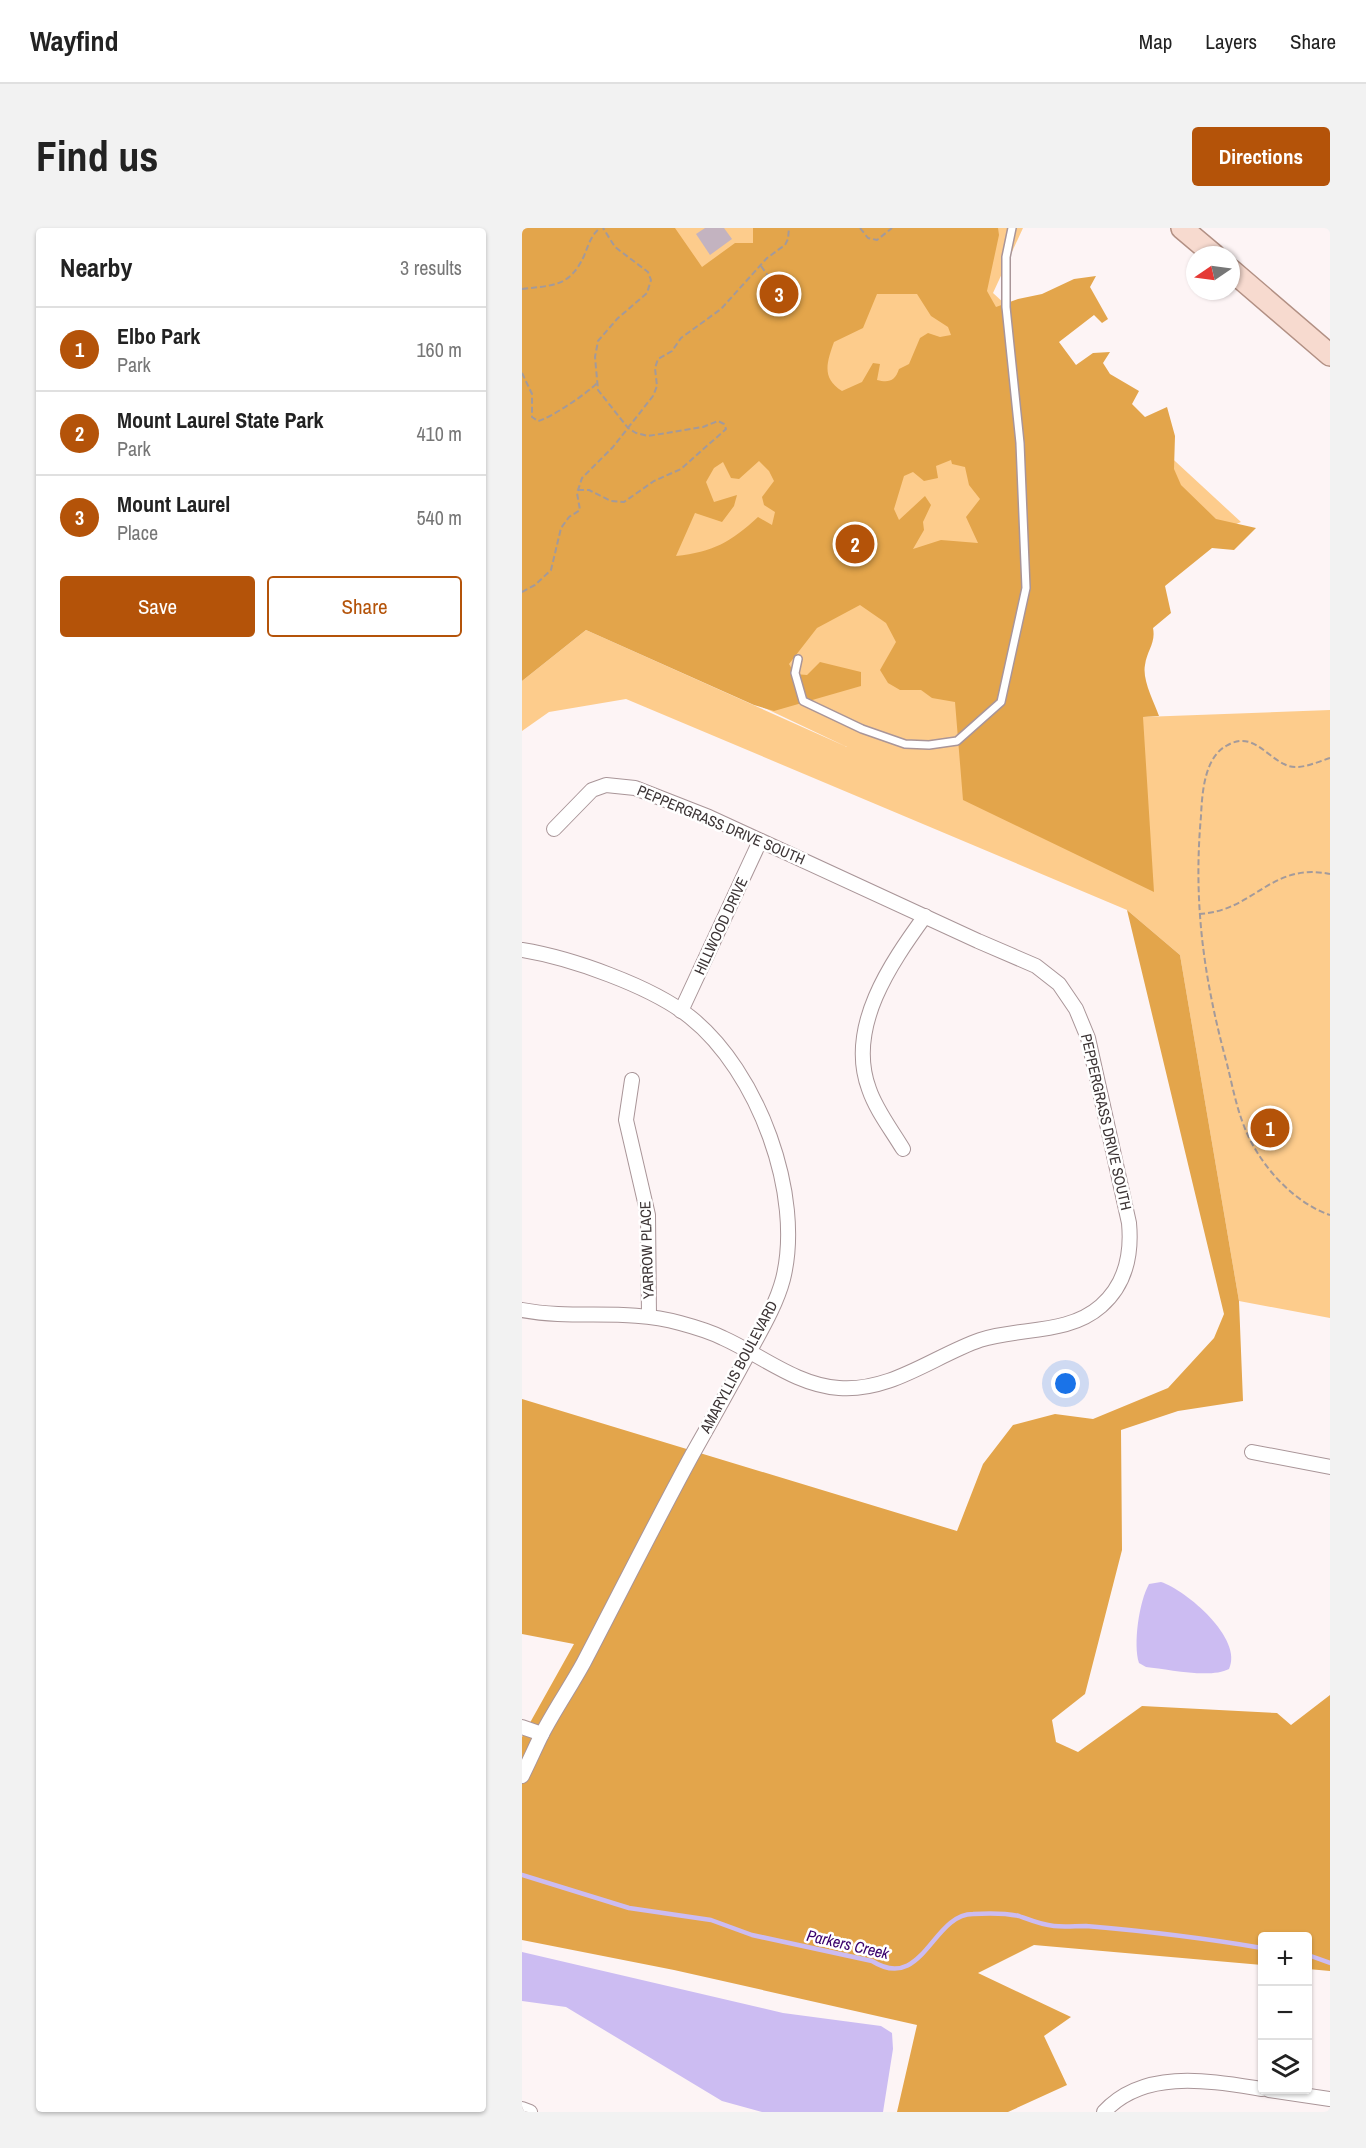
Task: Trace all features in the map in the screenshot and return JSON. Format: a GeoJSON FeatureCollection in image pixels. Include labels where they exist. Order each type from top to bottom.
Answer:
{"type":"FeatureCollection","features":[{"type":"Feature","properties":{"kind":"main road"},"geometry":{"type":"LineString","coordinates":[[1182,228],[1203,246]]}},
{"type":"Feature","properties":{"kind":"main road"},"geometry":{"type":"LineString","coordinates":[[1240,278],[1330,355]]}},
{"type":"Feature","properties":{"kind":"street","name":"PEPPERGRASS DRIVE SOUTH"},"geometry":{"type":"LineString","coordinates":[[522,1310],[554,1314],[619,1313],[649,1316],[706,1331],[817,1384],[840,1388],[869,1386],[899,1377],[980,1340],[1075,1322],[1089,1315],[1112,1295],[1126,1268],[1130,1246],[1129,1223],[1088,1038],[1069,995],[1036,966],[649,793],[620,785],[606,785],[592,790],[554,829]]}},
{"type":"Feature","properties":{"kind":"street","name":"HILLWOOD DRIVE"},"geometry":{"type":"LineString","coordinates":[[681,1011],[760,842]]}},
{"type":"Feature","properties":{"kind":"street"},"geometry":{"type":"LineString","coordinates":[[903,1149],[868,1086],[863,1043],[870,1015],[897,955],[925,916]]}},
{"type":"Feature","properties":{"kind":"street","name":"AMARYLLIS BOULEVARD"},"geometry":{"type":"LineString","coordinates":[[522,950],[564,960],[631,985],[681,1011],[706,1031],[733,1066],[771,1142],[784,1180],[789,1240],[783,1282],[750,1352],[670,1496],[582,1665],[542,1734],[522,1776]]}},
{"type":"Feature","properties":{"kind":"street","name":"YARROW PLACE"},"geometry":{"type":"LineString","coordinates":[[632,1080],[626,1120],[644,1188],[648,1215],[649,1316]]}},
{"type":"Feature","properties":{"kind":"street"},"geometry":{"type":"LineString","coordinates":[[1252,1452],[1330,1467]]}},
{"type":"Feature","properties":{"kind":"street"},"geometry":{"type":"LineString","coordinates":[[522,1727],[542,1734]]}},
{"type":"Feature","properties":{"kind":"street"},"geometry":{"type":"LineString","coordinates":[[1104,2112],[1115,2100],[1172,2080],[1203,2080],[1258,2088]]}},
{"type":"Feature","properties":{"kind":"street"},"geometry":{"type":"LineString","coordinates":[[1296,2094],[1330,2099]]}},
{"type":"Feature","properties":{"kind":"street"},"geometry":{"type":"LineString","coordinates":[[522,2109],[530,2112]]}},
{"type":"Feature","properties":{"kind":"lane"},"geometry":{"type":"LineString","coordinates":[[798,659],[795,673],[803,701],[862,729],[905,744],[929,745],[957,741],[1002,702],[1026,588],[1020,443],[1006,307],[1006,257],[1012,228]]}},
{"type":"Feature","properties":{"kind":"path"},"geometry":{"type":"LineString","coordinates":[[522,289],[565,282],[574,273],[602,228],[615,247],[648,272],[651,280],[647,293],[617,319],[598,341],[595,357],[598,390],[628,428],[636,433],[648,436],[718,422],[726,429],[681,469],[654,482],[624,502],[611,501],[589,490],[578,490]]}},
{"type":"Feature","properties":{"kind":"path"},"geometry":{"type":"LineString","coordinates":[[522,592],[535,585],[551,570],[561,528],[569,517],[580,510],[578,490],[582,478],[628,428],[653,396],[657,386],[655,368],[658,359],[672,351],[681,338],[721,309],[788,239],[789,228]]}},
{"type":"Feature","properties":{"kind":"path"},"geometry":{"type":"LineString","coordinates":[[860,228],[868,238],[877,240],[892,228]]}},
{"type":"Feature","properties":{"kind":"path"},"geometry":{"type":"LineString","coordinates":[[761,266],[780,291]]}},
{"type":"Feature","properties":{"kind":"path"},"geometry":{"type":"LineString","coordinates":[[522,373],[532,394],[532,417],[538,421],[548,420],[561,407],[597,383]]}},
{"type":"Feature","properties":{"kind":"path"},"geometry":{"type":"LineString","coordinates":[[1330,758],[1294,767],[1286,765],[1254,743],[1239,741],[1225,746],[1212,760],[1202,800],[1196,897],[1212,1002],[1244,1126],[1254,1146],[1288,1189],[1305,1203],[1330,1215]]}},
{"type":"Feature","properties":{"kind":"path"},"geometry":{"type":"LineString","coordinates":[[1199,914],[1212,913],[1240,904],[1284,875],[1312,871],[1330,874]]}},
{"type":"Feature","properties":{"kind":"shaded area"},"geometry":{"type":"Polygon","coordinates":[[[522,228],[1023,228],[993,293],[1241,522],[1134,566],[1143,717],[1330,710],[1330,1318],[1239,1301],[1180,955],[1127,910],[626,699],[549,712],[522,731],[522,681],[586,630],[847,747],[573,617],[522,228]]]}},
{"type":"Feature","properties":{"kind":"shaded area"},"geometry":{"type":"Polygon","coordinates":[[[522,228],[675,228],[702,267],[735,243],[753,243],[753,228],[998,228],[999,235],[987,291],[996,307],[1042,294],[1074,279],[1096,276],[1090,287],[1108,319],[1102,323],[1094,315],[1059,342],[1076,365],[1093,353],[1110,352],[1103,363],[1110,374],[1139,391],[1132,404],[1145,417],[1167,407],[1175,436],[1174,469],[1181,485],[1216,519],[1256,528],[1234,550],[1212,548],[1165,586],[1171,613],[1153,628],[1153,638],[1145,671],[1147,684],[1159,716],[1143,717],[1154,892],[963,800],[955,702],[932,698],[921,690],[900,690],[888,683],[880,670],[896,642],[886,623],[860,605],[817,628],[789,664],[795,674],[807,675],[820,662],[861,672],[861,686],[774,711],[754,705],[586,630],[522,681],[522,228]],[[877,294],[863,328],[834,342],[829,356],[828,375],[835,386],[842,391],[862,382],[873,363],[880,364],[877,380],[891,380],[899,369],[909,364],[920,338],[928,333],[940,337],[951,335],[948,327],[931,316],[917,294],[877,294]],[[951,460],[936,466],[938,478],[924,481],[913,472],[904,476],[894,509],[899,520],[925,496],[931,505],[923,522],[924,530],[913,549],[941,540],[978,543],[966,517],[980,499],[969,485],[965,467],[952,464],[951,460]],[[759,461],[739,479],[731,478],[723,462],[714,468],[706,482],[714,502],[737,495],[734,506],[722,522],[695,513],[676,556],[701,552],[721,544],[758,517],[772,525],[775,512],[764,505],[762,497],[774,481],[769,471],[759,461]]]}},
{"type":"Feature","properties":{"kind":"shaded area"},"geometry":{"type":"Polygon","coordinates":[[[1127,910],[1180,955],[1239,1301],[1243,1401],[1178,1411],[1121,1430],[1122,1550],[1085,1694],[1052,1720],[1056,1742],[1078,1752],[1142,1706],[1277,1713],[1291,1725],[1330,1695],[1330,1971],[1312,1969],[1312,1932],[1258,1932],[1258,1965],[1034,1945],[978,1973],[1071,2017],[1044,2036],[1067,2085],[1008,2112],[897,2112],[917,2025],[674,1970],[522,1940],[522,1737],[574,1644],[522,1634],[522,1399],[957,1531],[983,1464],[1013,1425],[1055,1414],[1093,1419],[1168,1388],[1214,1338],[1224,1314],[1127,910]]]}},
{"type":"Feature","properties":{"kind":"shaded area"},"geometry":{"type":"Polygon","coordinates":[[[1161,1582],[1197,1605],[1221,1630],[1231,1657],[1229,1669],[1221,1672],[1200,1673],[1146,1667],[1139,1663],[1137,1634],[1142,1601],[1149,1584],[1161,1582]]]}},
{"type":"Feature","properties":{"kind":"shaded area"},"geometry":{"type":"Polygon","coordinates":[[[522,1952],[783,2013],[881,2026],[892,2033],[893,2049],[883,2112],[762,2112],[722,2101],[566,2007],[522,2001],[522,1952]]]}},
{"type":"Feature","properties":{"kind":"building"},"geometry":{"type":"Polygon","coordinates":[[[705,228],[724,228],[732,239],[710,255],[696,234],[705,228]]]}},
{"type":"Feature","properties":{"kind":"waterway","name":"Parkers Creek"},"geometry":{"type":"LineString","coordinates":[[522,1875],[629,1908],[711,1920],[752,1935],[872,1961],[889,1968],[904,1967],[916,1960],[947,1926],[959,1917],[973,1914],[1014,1915],[1054,1926],[1130,1930],[1258,1947]]}},
{"type":"Feature","properties":{"kind":"waterway","name":"Parkers Creek"},"geometry":{"type":"LineString","coordinates":[[1312,1956],[1330,1963]]}},
{"type":"Feature","properties":{"kind":"place","name":"Mount Laurel"},"geometry":{"type":"Point","coordinates":[779,294]}},
{"type":"Feature","properties":{"kind":"place","name":"Mount Laurel State Park"},"geometry":{"type":"Point","coordinates":[855,544]}},
{"type":"Feature","properties":{"kind":"place","name":"Elbo Park"},"geometry":{"type":"Point","coordinates":[1270,1128]}}]}
